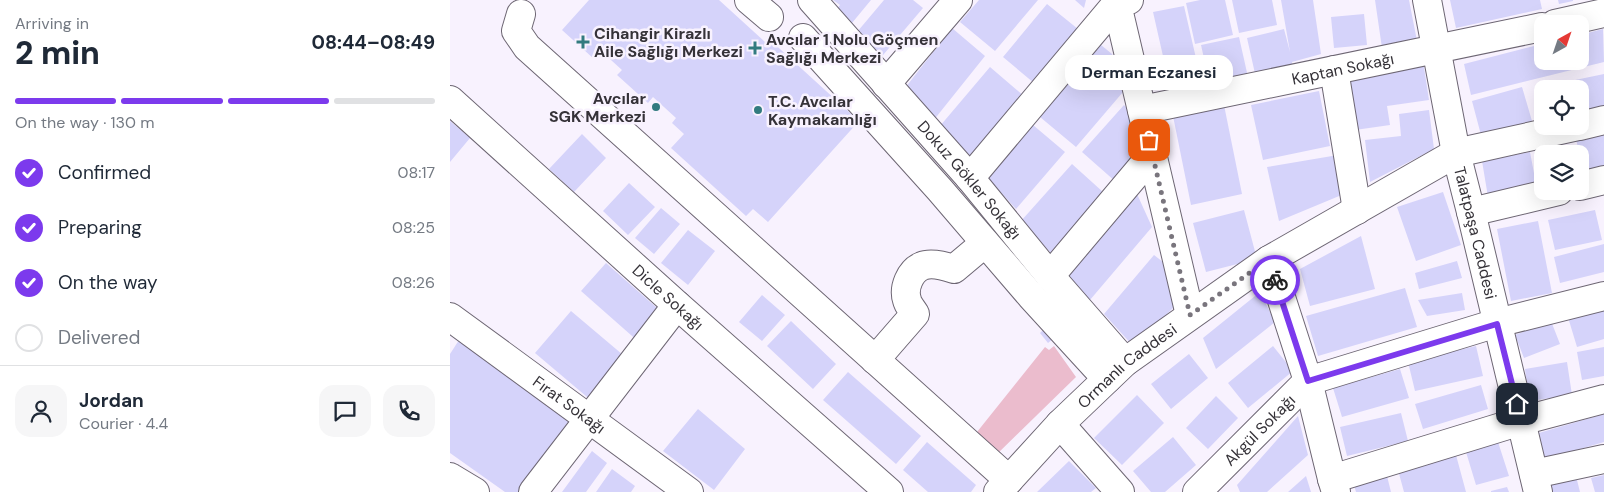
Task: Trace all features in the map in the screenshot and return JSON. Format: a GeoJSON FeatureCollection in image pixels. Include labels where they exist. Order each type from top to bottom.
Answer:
{"type":"FeatureCollection","features":[{"type":"Feature","properties":{"kind":"street","name":"Dokuz Gökler Sokağı"},"geometry":{"type":"LineString","coordinates":[[812,0],[970,178],[1050,276],[1116,371]]}},
{"type":"Feature","properties":{"kind":"street"},"geometry":{"type":"LineString","coordinates":[[886,84],[958,0]]}},
{"type":"Feature","properties":{"kind":"street","name":"Talatpaşa Caddesi"},"geometry":{"type":"LineString","coordinates":[[1427,0],[1456,153],[1536,483]]}},
{"type":"Feature","properties":{"kind":"street"},"geometry":{"type":"LineString","coordinates":[[1121,1],[1142,110],[1190,315]]}},
{"type":"Feature","properties":{"kind":"street"},"geometry":{"type":"LineString","coordinates":[[970,178],[1121,1]]}},
{"type":"Feature","properties":{"kind":"street"},"geometry":{"type":"LineString","coordinates":[[1589,16],[1604,13]]}},
{"type":"Feature","properties":{"kind":"street"},"geometry":{"type":"LineString","coordinates":[[521,14],[516,31],[527,47],[844,331],[1004,486]]}},
{"type":"Feature","properties":{"kind":"street","name":"Kaptan Sokağı"},"geometry":{"type":"LineString","coordinates":[[1142,110],[1436,50],[1534,28]]}},
{"type":"Feature","properties":{"kind":"street"},"geometry":{"type":"LineString","coordinates":[[803,38],[985,243],[1116,371]]}},
{"type":"Feature","properties":{"kind":"street"},"geometry":{"type":"LineString","coordinates":[[1334,70],[1357,210]]}},
{"type":"Feature","properties":{"kind":"street","name":"Dicle Sokağı"},"geometry":{"type":"LineString","coordinates":[[450,100],[678,306],[889,492]]}},
{"type":"Feature","properties":{"kind":"street","name":"Ormanlı Caddesi"},"geometry":{"type":"LineString","coordinates":[[1589,124],[1604,120]]}},
{"type":"Feature","properties":{"kind":"street","name":"Ormanlı Caddesi"},"geometry":{"type":"LineString","coordinates":[[1004,486],[1060,424],[1116,371],[1190,315],[1268,260],[1456,153],[1538,135]]}},
{"type":"Feature","properties":{"kind":"street"},"geometry":{"type":"LineString","coordinates":[[1050,276],[1152,154]]}},
{"type":"Feature","properties":{"kind":"street"},"geometry":{"type":"LineString","coordinates":[[1589,184],[1604,180]]}},
{"type":"Feature","properties":{"kind":"street"},"geometry":{"type":"LineString","coordinates":[[1471,212],[1534,197]]}},
{"type":"Feature","properties":{"kind":"street"},"geometry":{"type":"LineString","coordinates":[[875,360],[915,314],[907,301],[906,291],[909,279],[916,270],[923,265],[938,265],[954,269],[985,243]]}},
{"type":"Feature","properties":{"kind":"street"},"geometry":{"type":"LineString","coordinates":[[1268,260],[1308,381],[1334,485],[1521,421],[1604,400]]}},
{"type":"Feature","properties":{"kind":"street","name":"Akgül Sokağı"},"geometry":{"type":"LineString","coordinates":[[1198,492],[1308,381],[1497,324],[1604,296]]}},
{"type":"Feature","properties":{"kind":"street"},"geometry":{"type":"LineString","coordinates":[[533,492],[588,418],[678,306]]}},
{"type":"Feature","properties":{"kind":"street","name":"Fırat Sokağı"},"geometry":{"type":"LineString","coordinates":[[450,317],[689,492]]}},
{"type":"Feature","properties":{"kind":"street"},"geometry":{"type":"LineString","coordinates":[[1060,424],[1120,492]]}},
{"type":"Feature","properties":{"kind":"street"},"geometry":{"type":"LineString","coordinates":[[1536,483],[1604,458]]}},
{"type":"Feature","properties":{"kind":"street"},"geometry":{"type":"LineString","coordinates":[[450,477],[475,492]]}},
{"type":"Feature","properties":{"kind":"shaded area"},"geometry":{"type":"Polygon","coordinates":[[[1054,346],[1076,377],[993,458],[973,437],[1045,347],[1049,350],[1054,346]]]}},
{"type":"Feature","properties":{"kind":"building","name":"T.C. Avcılar Kaymakamlığı"},"geometry":{"type":"Polygon","coordinates":[[[589,0],[719,0],[765,42],[769,39],[859,121],[768,222],[753,209],[746,216],[671,148],[684,134],[672,123],[676,118],[653,97],[648,103],[617,75],[622,70],[601,51],[594,59],[562,30],[589,0]]]}},
{"type":"Feature","properties":{"kind":"building"},"geometry":{"type":"Polygon","coordinates":[[[833,0],[871,0],[852,23],[836,10],[840,5],[833,0]]]}},
{"type":"Feature","properties":{"kind":"building"},"geometry":{"type":"Polygon","coordinates":[[[884,0],[913,0],[923,8],[878,61],[852,38],[884,0]]]}},
{"type":"Feature","properties":{"kind":"building"},"geometry":{"type":"Polygon","coordinates":[[[979,0],[1038,0],[995,51],[960,22],[979,0]]]}},
{"type":"Feature","properties":{"kind":"building"},"geometry":{"type":"Polygon","coordinates":[[[1075,0],[1086,0],[1084,8],[1075,0]]]}},
{"type":"Feature","properties":{"kind":"building"},"geometry":{"type":"Polygon","coordinates":[[[1200,0],[1225,0],[1233,35],[1195,44],[1186,3],[1200,0]]]}},
{"type":"Feature","properties":{"kind":"building"},"geometry":{"type":"Polygon","coordinates":[[[1232,0],[1272,0],[1277,25],[1239,33],[1232,0]]]}},
{"type":"Feature","properties":{"kind":"building"},"geometry":{"type":"Polygon","coordinates":[[[1281,0],[1313,0],[1321,54],[1292,62],[1293,70],[1256,78],[1247,38],[1284,29],[1290,52],[1281,0]]]}},
{"type":"Feature","properties":{"kind":"building"},"geometry":{"type":"Polygon","coordinates":[[[1375,0],[1409,0],[1418,46],[1382,48],[1375,0]]]}},
{"type":"Feature","properties":{"kind":"building"},"geometry":{"type":"Polygon","coordinates":[[[1450,0],[1540,0],[1542,9],[1456,28],[1450,0]]]}},
{"type":"Feature","properties":{"kind":"building"},"geometry":{"type":"Polygon","coordinates":[[[1558,0],[1573,0],[1573,1],[1559,4],[1558,0]]]}},
{"type":"Feature","properties":{"kind":"building"},"geometry":{"type":"Polygon","coordinates":[[[1047,4],[1078,29],[1034,83],[1003,57],[1047,4]]]}},
{"type":"Feature","properties":{"kind":"building"},"geometry":{"type":"Polygon","coordinates":[[[1184,6],[1201,80],[1170,87],[1153,12],[1184,6]]]}},
{"type":"Feature","properties":{"kind":"building"},"geometry":{"type":"Polygon","coordinates":[[[1364,14],[1367,45],[1334,48],[1331,17],[1364,14]]]}},
{"type":"Feature","properties":{"kind":"building"},"geometry":{"type":"Polygon","coordinates":[[[952,28],[985,56],[933,121],[905,88],[952,28]]]}},
{"type":"Feature","properties":{"kind":"building"},"geometry":{"type":"Polygon","coordinates":[[[1603,29],[1604,62],[1589,66],[1589,33],[1603,29]]]}},
{"type":"Feature","properties":{"kind":"building"},"geometry":{"type":"Polygon","coordinates":[[[1239,37],[1248,77],[1210,85],[1201,45],[1239,37]]]}},
{"type":"Feature","properties":{"kind":"building"},"geometry":{"type":"Polygon","coordinates":[[[1101,45],[1112,54],[1123,92],[1076,147],[1040,117],[1101,45]]]}},
{"type":"Feature","properties":{"kind":"building"},"geometry":{"type":"Polygon","coordinates":[[[1534,46],[1534,70],[1572,70],[1471,95],[1464,64],[1534,46]]]}},
{"type":"Feature","properties":{"kind":"building"},"geometry":{"type":"Polygon","coordinates":[[[1423,61],[1429,100],[1387,106],[1390,125],[1355,130],[1346,73],[1423,61]]]}},
{"type":"Feature","properties":{"kind":"building"},"geometry":{"type":"Polygon","coordinates":[[[990,67],[1024,96],[971,161],[940,126],[990,67]]]}},
{"type":"Feature","properties":{"kind":"building"},"geometry":{"type":"Polygon","coordinates":[[[1604,74],[1604,111],[1589,114],[1589,80],[1575,80],[1604,74]]]}},
{"type":"Feature","properties":{"kind":"building"},"geometry":{"type":"Polygon","coordinates":[[[1522,87],[1532,121],[1481,135],[1472,101],[1522,87]]]}},
{"type":"Feature","properties":{"kind":"building"},"geometry":{"type":"Polygon","coordinates":[[[1319,91],[1330,146],[1263,160],[1251,105],[1319,91]]]}},
{"type":"Feature","properties":{"kind":"building"},"geometry":{"type":"Polygon","coordinates":[[[1124,105],[1131,113],[1140,153],[1116,182],[1082,152],[1124,105]]]}},
{"type":"Feature","properties":{"kind":"building"},"geometry":{"type":"Polygon","coordinates":[[[1224,105],[1242,194],[1191,205],[1173,116],[1224,105]]]}},
{"type":"Feature","properties":{"kind":"building"},"geometry":{"type":"Polygon","coordinates":[[[1429,110],[1434,149],[1370,182],[1365,140],[1401,136],[1399,114],[1429,110]]]}},
{"type":"Feature","properties":{"kind":"building"},"geometry":{"type":"Polygon","coordinates":[[[450,121],[470,138],[450,162],[450,121]]]}},
{"type":"Feature","properties":{"kind":"building"},"geometry":{"type":"Polygon","coordinates":[[[1033,125],[1065,152],[1016,209],[987,177],[1033,125]]]}},
{"type":"Feature","properties":{"kind":"building"},"geometry":{"type":"Polygon","coordinates":[[[1604,129],[1604,168],[1589,172],[1589,145],[1577,145],[1575,136],[1589,135],[1589,133],[1604,129]]]}},
{"type":"Feature","properties":{"kind":"building"},"geometry":{"type":"Polygon","coordinates":[[[582,134],[606,158],[574,192],[549,169],[582,134]]]}},
{"type":"Feature","properties":{"kind":"building"},"geometry":{"type":"Polygon","coordinates":[[[1530,152],[1534,173],[1534,189],[1488,197],[1482,161],[1530,152]]]}},
{"type":"Feature","properties":{"kind":"building"},"geometry":{"type":"Polygon","coordinates":[[[1338,155],[1344,194],[1279,221],[1267,167],[1338,155]]]}},
{"type":"Feature","properties":{"kind":"building"},"geometry":{"type":"Polygon","coordinates":[[[1072,164],[1103,192],[1051,253],[1021,221],[1072,164]]]}},
{"type":"Feature","properties":{"kind":"building"},"geometry":{"type":"Polygon","coordinates":[[[629,183],[655,207],[628,235],[603,211],[629,183]]]}},
{"type":"Feature","properties":{"kind":"building"},"geometry":{"type":"Polygon","coordinates":[[[1443,192],[1461,245],[1416,261],[1397,207],[1443,192]]]}},
{"type":"Feature","properties":{"kind":"building"},"geometry":{"type":"Polygon","coordinates":[[[1137,194],[1152,227],[1084,307],[1060,279],[1137,194]]]}},
{"type":"Feature","properties":{"kind":"building"},"geometry":{"type":"Polygon","coordinates":[[[661,208],[680,224],[654,254],[635,238],[661,208]]]}},
{"type":"Feature","properties":{"kind":"building"},"geometry":{"type":"Polygon","coordinates":[[[1244,210],[1257,259],[1206,272],[1193,223],[1244,210]]]}},
{"type":"Feature","properties":{"kind":"building"},"geometry":{"type":"Polygon","coordinates":[[[1595,210],[1602,240],[1555,250],[1548,220],[1595,210]]]}},
{"type":"Feature","properties":{"kind":"building"},"geometry":{"type":"Polygon","coordinates":[[[1538,221],[1552,293],[1511,301],[1497,229],[1538,221]]]}},
{"type":"Feature","properties":{"kind":"building"},"geometry":{"type":"Polygon","coordinates":[[[688,230],[715,251],[688,285],[661,263],[688,230]]]}},
{"type":"Feature","properties":{"kind":"building"},"geometry":{"type":"Polygon","coordinates":[[[1361,236],[1375,289],[1310,306],[1300,269],[1361,236]]]}},
{"type":"Feature","properties":{"kind":"building"},"geometry":{"type":"Polygon","coordinates":[[[1604,244],[1604,272],[1560,283],[1554,257],[1604,244]]]}},
{"type":"Feature","properties":{"kind":"building"},"geometry":{"type":"Polygon","coordinates":[[[1154,255],[1163,262],[1177,304],[1134,347],[1104,314],[1154,255]]]}},
{"type":"Feature","properties":{"kind":"building"},"geometry":{"type":"Polygon","coordinates":[[[1457,261],[1462,278],[1419,289],[1415,273],[1457,261]]]}},
{"type":"Feature","properties":{"kind":"building"},"geometry":{"type":"Polygon","coordinates":[[[606,263],[665,315],[640,343],[581,291],[606,263]]]}},
{"type":"Feature","properties":{"kind":"building"},"geometry":{"type":"Polygon","coordinates":[[[1405,288],[1417,327],[1318,356],[1306,316],[1405,288]]]}},
{"type":"Feature","properties":{"kind":"building"},"geometry":{"type":"Polygon","coordinates":[[[1260,292],[1275,322],[1216,369],[1203,338],[1260,292]]]}},
{"type":"Feature","properties":{"kind":"building"},"geometry":{"type":"Polygon","coordinates":[[[1462,293],[1465,310],[1427,316],[1418,300],[1462,293]]]}},
{"type":"Feature","properties":{"kind":"building"},"geometry":{"type":"Polygon","coordinates":[[[762,295],[785,315],[762,341],[739,322],[762,295]]]}},
{"type":"Feature","properties":{"kind":"building"},"geometry":{"type":"Polygon","coordinates":[[[1604,304],[1604,339],[1577,347],[1567,314],[1604,304]]]}},
{"type":"Feature","properties":{"kind":"building"},"geometry":{"type":"Polygon","coordinates":[[[571,311],[629,360],[593,402],[535,353],[571,311]]]}},
{"type":"Feature","properties":{"kind":"building"},"geometry":{"type":"Polygon","coordinates":[[[791,321],[836,364],[813,389],[767,346],[791,321]]]}},
{"type":"Feature","properties":{"kind":"building"},"geometry":{"type":"Polygon","coordinates":[[[1551,321],[1560,344],[1524,358],[1515,335],[1551,321]]]}},
{"type":"Feature","properties":{"kind":"building"},"geometry":{"type":"Polygon","coordinates":[[[1046,327],[1054,338],[1048,343],[1040,333],[1046,327]]]}},
{"type":"Feature","properties":{"kind":"building"},"geometry":{"type":"Polygon","coordinates":[[[459,340],[576,423],[527,492],[505,492],[450,453],[450,354],[459,340]]]}},
{"type":"Feature","properties":{"kind":"building"},"geometry":{"type":"Polygon","coordinates":[[[1273,346],[1293,371],[1248,408],[1228,383],[1273,346]]]}},
{"type":"Feature","properties":{"kind":"building"},"geometry":{"type":"Polygon","coordinates":[[[1476,346],[1483,376],[1415,391],[1408,362],[1476,346]]]}},
{"type":"Feature","properties":{"kind":"building"},"geometry":{"type":"Polygon","coordinates":[[[1604,347],[1604,376],[1582,380],[1577,352],[1604,347]]]}},
{"type":"Feature","properties":{"kind":"building"},"geometry":{"type":"Polygon","coordinates":[[[1189,354],[1208,378],[1171,409],[1151,384],[1189,354]]]}},
{"type":"Feature","properties":{"kind":"building"},"geometry":{"type":"Polygon","coordinates":[[[1567,362],[1572,395],[1529,401],[1525,369],[1567,362]]]}},
{"type":"Feature","properties":{"kind":"building"},"geometry":{"type":"Polygon","coordinates":[[[1400,369],[1409,398],[1342,417],[1333,388],[1400,369]]]}},
{"type":"Feature","properties":{"kind":"building"},"geometry":{"type":"Polygon","coordinates":[[[848,372],[921,436],[896,464],[823,400],[848,372]]]}},
{"type":"Feature","properties":{"kind":"building"},"geometry":{"type":"Polygon","coordinates":[[[1481,385],[1488,409],[1423,429],[1415,404],[1481,385]]]}},
{"type":"Feature","properties":{"kind":"building"},"geometry":{"type":"Polygon","coordinates":[[[1137,395],[1164,423],[1122,465],[1094,438],[1137,395]]]}},
{"type":"Feature","properties":{"kind":"building"},"geometry":{"type":"Polygon","coordinates":[[[1216,396],[1238,418],[1208,449],[1186,428],[1216,396]]]}},
{"type":"Feature","properties":{"kind":"building"},"geometry":{"type":"Polygon","coordinates":[[[698,409],[745,449],[714,490],[663,451],[698,409]]]}},
{"type":"Feature","properties":{"kind":"building"},"geometry":{"type":"Polygon","coordinates":[[[1401,413],[1408,441],[1347,456],[1340,427],[1401,413]]]}},
{"type":"Feature","properties":{"kind":"building"},"geometry":{"type":"Polygon","coordinates":[[[1604,414],[1604,442],[1539,461],[1532,435],[1604,414]]]}},
{"type":"Feature","properties":{"kind":"building"},"geometry":{"type":"Polygon","coordinates":[[[1298,416],[1308,455],[1267,492],[1240,492],[1237,485],[1298,416]]]}},
{"type":"Feature","properties":{"kind":"building"},"geometry":{"type":"Polygon","coordinates":[[[1173,437],[1196,465],[1165,492],[1151,492],[1133,471],[1173,437]]]}},
{"type":"Feature","properties":{"kind":"building"},"geometry":{"type":"Polygon","coordinates":[[[927,442],[976,485],[971,492],[928,492],[903,470],[927,442]]]}},
{"type":"Feature","properties":{"kind":"building"},"geometry":{"type":"Polygon","coordinates":[[[1498,442],[1509,476],[1476,485],[1466,452],[1498,442]]]}},
{"type":"Feature","properties":{"kind":"building"},"geometry":{"type":"Polygon","coordinates":[[[592,451],[607,463],[586,492],[562,492],[592,451]]]}},
{"type":"Feature","properties":{"kind":"building"},"geometry":{"type":"Polygon","coordinates":[[[1456,455],[1466,492],[1404,492],[1398,470],[1456,455]]]}},
{"type":"Feature","properties":{"kind":"building"},"geometry":{"type":"Polygon","coordinates":[[[1069,461],[1096,488],[1091,492],[1037,492],[1069,461]]]}},
{"type":"Feature","properties":{"kind":"building"},"geometry":{"type":"Polygon","coordinates":[[[612,469],[635,486],[631,492],[596,492],[612,469]]]}},
{"type":"Feature","properties":{"kind":"building"},"geometry":{"type":"Polygon","coordinates":[[[1604,475],[1604,492],[1595,492],[1591,478],[1604,475]]]}},
{"type":"Feature","properties":{"kind":"building"},"geometry":{"type":"Polygon","coordinates":[[[1306,476],[1311,492],[1288,492],[1306,476]]]}},
{"type":"Feature","properties":{"kind":"building"},"geometry":{"type":"Polygon","coordinates":[[[1387,476],[1391,492],[1356,492],[1354,485],[1387,476]]]}},
{"type":"Feature","properties":{"kind":"building"},"geometry":{"type":"Polygon","coordinates":[[[1576,476],[1580,492],[1551,492],[1549,484],[1576,476]]]}},
{"type":"Feature","properties":{"kind":"building"},"geometry":{"type":"Polygon","coordinates":[[[1507,487],[1509,492],[1491,492],[1491,491],[1507,487]]]}},
{"type":"Feature","properties":{"kind":"way so far"},"geometry":{"type":"LineString","coordinates":[[1149,140],[1190,315],[1268,260],[1275,280]]}},
{"type":"Feature","properties":{"kind":"place","name":"Cihangir Kirazlı Aile Sağlığı Merkezi"},"geometry":{"type":"Point","coordinates":[583,42]}},
{"type":"Feature","properties":{"kind":"place","name":"Avcılar 1 Nolu Göçmen Sağlığı Merkezi"},"geometry":{"type":"Point","coordinates":[755,48]}},
{"type":"Feature","properties":{"kind":"place","name":"Avcılar SGK Merkezi"},"geometry":{"type":"Point","coordinates":[656,107]}},
{"type":"Feature","properties":{"kind":"place","name":"T.C. Avcılar Kaymakamlığı"},"geometry":{"type":"Point","coordinates":[758,110]}},
{"type":"Feature","properties":{"kind":"place","name":"Derman Eczanesi"},"geometry":{"type":"Point","coordinates":[1149,140]}},
{"type":"Feature","properties":{"kind":"route"},"geometry":{"type":"LineString","coordinates":[[1275,280],[1308,381],[1497,324],[1517,404]]}}]}
